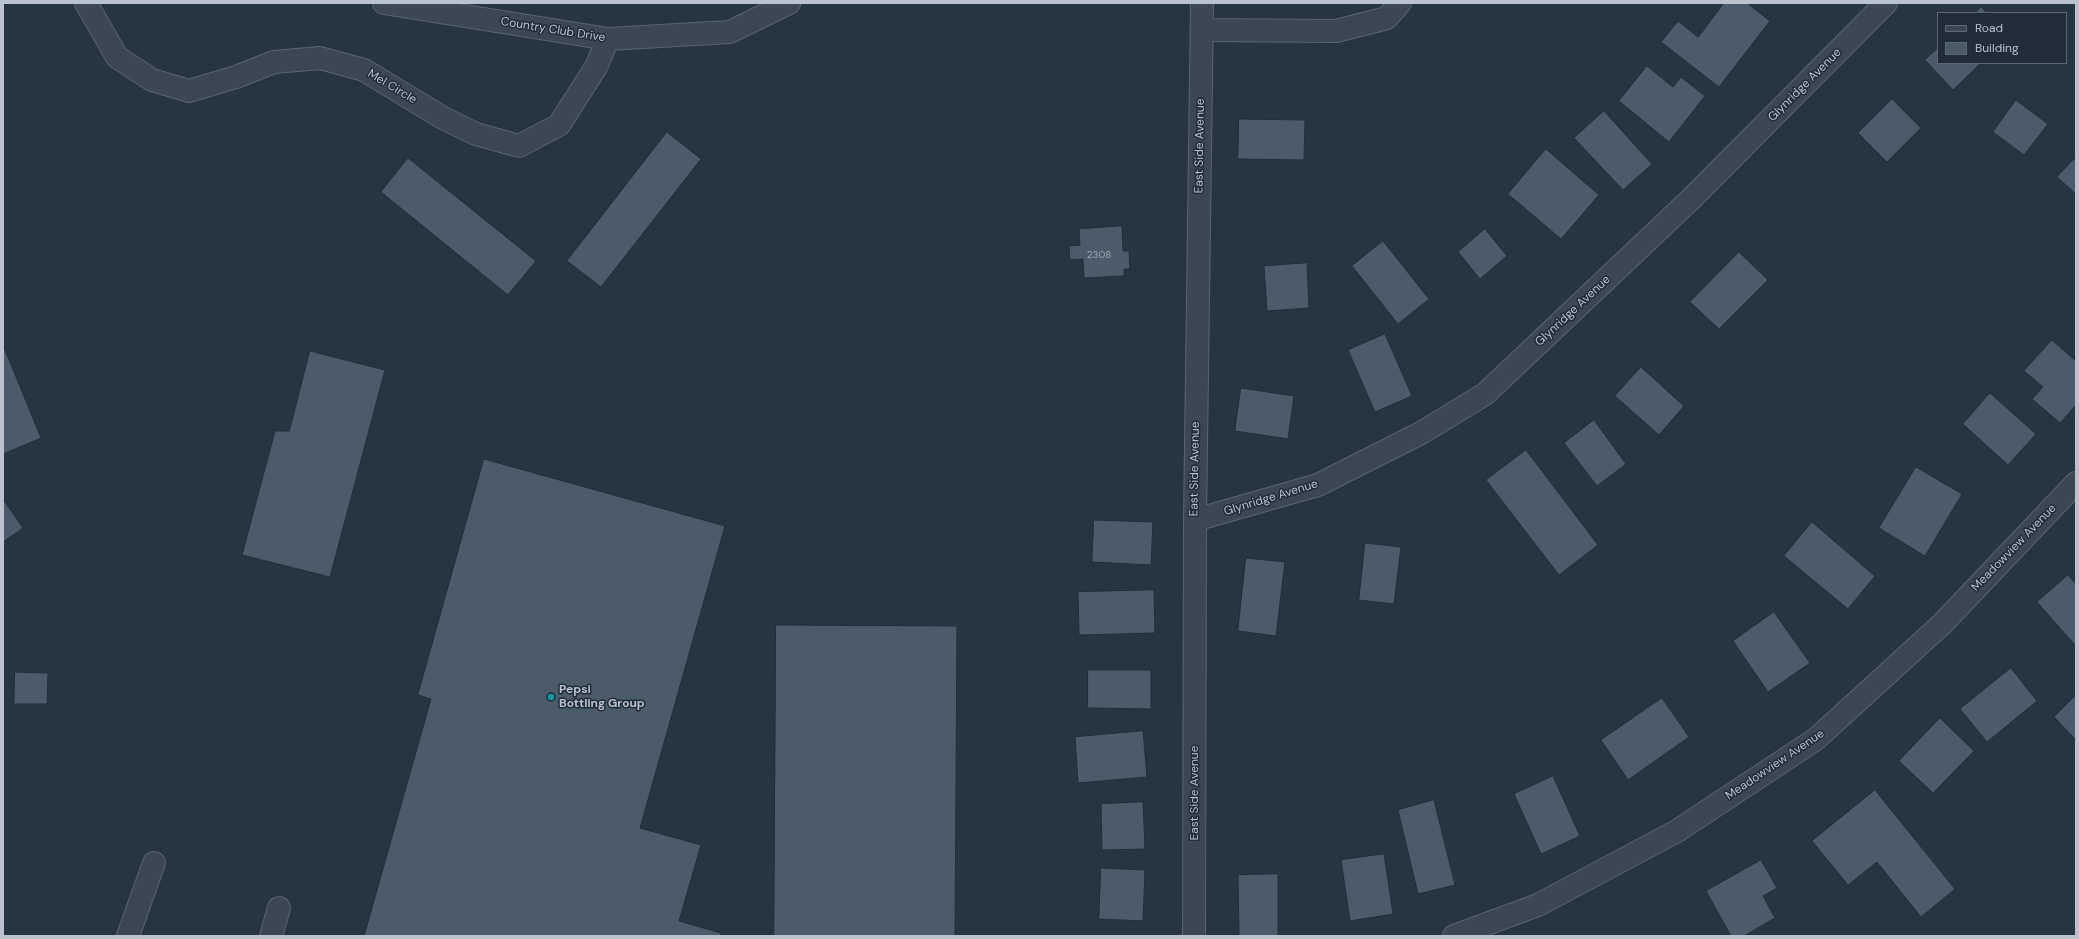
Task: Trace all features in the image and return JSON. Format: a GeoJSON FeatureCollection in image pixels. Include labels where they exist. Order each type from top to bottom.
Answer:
{"type":"FeatureCollection","features":[{"type":"Feature","properties":{"kind":"street","name":"Mel Circle"},"geometry":{"type":"LineString","coordinates":[[86,3],[117,57],[152,80],[189,91],[236,77],[274,62],[320,58],[364,70],[443,118],[476,134],[519,146],[559,125],[596,67],[608,39]]}},
{"type":"Feature","properties":{"kind":"street","name":"Country Club Drive"},"geometry":{"type":"LineString","coordinates":[[384,3],[608,39],[730,32],[789,3]]}},
{"type":"Feature","properties":{"kind":"street","name":"East Side Avenue"},"geometry":{"type":"LineString","coordinates":[[1194,936],[1195,520],[1202,3]]}},
{"type":"Feature","properties":{"kind":"street"},"geometry":{"type":"LineString","coordinates":[[1202,30],[1336,31],[1387,18],[1400,3]]}},
{"type":"Feature","properties":{"kind":"street","name":"Glynridge Avenue"},"geometry":{"type":"LineString","coordinates":[[1195,520],[1318,485],[1421,433],[1485,394],[1691,199],[1886,3]]}},
{"type":"Feature","properties":{"kind":"street","name":"Meadowview Avenue"},"geometry":{"type":"LineString","coordinates":[[1454,936],[1538,905],[1677,831],[1816,739],[1942,624],[2076,484]]}},
{"type":"Feature","properties":{"kind":"street"},"geometry":{"type":"LineString","coordinates":[[128,936],[154,863]]}},
{"type":"Feature","properties":{"kind":"street"},"geometry":{"type":"LineString","coordinates":[[271,936],[279,908]]}},
{"type":"Feature","properties":{"kind":"building"},"geometry":{"type":"Polygon","coordinates":[[[1724,3],[1747,3],[1770,21],[1719,87],[1661,42],[1678,21],[1698,37],[1724,3]]]}},
{"type":"Feature","properties":{"kind":"building"},"geometry":{"type":"Polygon","coordinates":[[[1981,7],[1986,12],[1976,12],[1981,7]]]}},
{"type":"Feature","properties":{"kind":"building"},"geometry":{"type":"Polygon","coordinates":[[[1937,49],[1937,64],[1980,64],[1953,90],[1925,60],[1937,49]]]}},
{"type":"Feature","properties":{"kind":"building"},"geometry":{"type":"Polygon","coordinates":[[[1647,66],[1673,87],[1681,77],[1705,96],[1669,142],[1619,101],[1647,66]]]}},
{"type":"Feature","properties":{"kind":"building"},"geometry":{"type":"Polygon","coordinates":[[[1892,99],[1921,128],[1887,162],[1858,133],[1892,99]]]}},
{"type":"Feature","properties":{"kind":"building"},"geometry":{"type":"Polygon","coordinates":[[[2016,100],[2048,124],[2024,155],[1993,132],[2016,100]]]}},
{"type":"Feature","properties":{"kind":"building"},"geometry":{"type":"Polygon","coordinates":[[[1604,111],[1652,164],[1623,190],[1574,138],[1604,111]]]}},
{"type":"Feature","properties":{"kind":"building"},"geometry":{"type":"Polygon","coordinates":[[[1239,119],[1305,120],[1304,160],[1238,159],[1239,119]]]}},
{"type":"Feature","properties":{"kind":"building"},"geometry":{"type":"Polygon","coordinates":[[[667,132],[701,159],[601,287],[567,261],[667,132]]]}},
{"type":"Feature","properties":{"kind":"building"},"geometry":{"type":"Polygon","coordinates":[[[1546,149],[1599,195],[1561,239],[1508,194],[1546,149]]]}},
{"type":"Feature","properties":{"kind":"building"},"geometry":{"type":"Polygon","coordinates":[[[2076,157],[2076,194],[2057,177],[2076,157]]]}},
{"type":"Feature","properties":{"kind":"building"},"geometry":{"type":"Polygon","coordinates":[[[408,158],[536,261],[508,295],[381,192],[408,158]]]}},
{"type":"Feature","properties":{"kind":"building"},"geometry":{"type":"Polygon","coordinates":[[[1122,226],[1123,251],[1129,251],[1130,269],[1124,269],[1124,276],[1084,278],[1083,259],[1070,260],[1069,246],[1080,245],[1079,229],[1122,226]]]}},
{"type":"Feature","properties":{"kind":"building"},"geometry":{"type":"Polygon","coordinates":[[[1485,229],[1507,256],[1480,279],[1458,252],[1485,229]]]}},
{"type":"Feature","properties":{"kind":"building"},"geometry":{"type":"Polygon","coordinates":[[[1383,241],[1429,299],[1398,324],[1352,266],[1383,241]]]}},
{"type":"Feature","properties":{"kind":"building"},"geometry":{"type":"Polygon","coordinates":[[[1739,252],[1768,280],[1719,329],[1690,302],[1739,252]]]}},
{"type":"Feature","properties":{"kind":"building"},"geometry":{"type":"Polygon","coordinates":[[[1307,263],[1309,308],[1267,311],[1264,266],[1307,263]]]}},
{"type":"Feature","properties":{"kind":"building"},"geometry":{"type":"Polygon","coordinates":[[[1385,334],[1412,396],[1375,412],[1348,350],[1385,334]]]}},
{"type":"Feature","properties":{"kind":"building"},"geometry":{"type":"Polygon","coordinates":[[[2052,340],[2076,361],[2076,405],[2060,423],[2032,399],[2043,387],[2024,371],[2052,340]]]}},
{"type":"Feature","properties":{"kind":"building"},"geometry":{"type":"Polygon","coordinates":[[[3,345],[41,438],[3,454],[3,345]]]}},
{"type":"Feature","properties":{"kind":"building"},"geometry":{"type":"Polygon","coordinates":[[[310,351],[385,370],[330,577],[242,555],[275,431],[289,431],[310,351]]]}},
{"type":"Feature","properties":{"kind":"building"},"geometry":{"type":"Polygon","coordinates":[[[1641,367],[1684,406],[1659,435],[1615,396],[1641,367]]]}},
{"type":"Feature","properties":{"kind":"building"},"geometry":{"type":"Polygon","coordinates":[[[1241,388],[1294,396],[1288,439],[1235,431],[1241,388]]]}},
{"type":"Feature","properties":{"kind":"building"},"geometry":{"type":"Polygon","coordinates":[[[1990,393],[2036,434],[2008,465],[1963,424],[1990,393]]]}},
{"type":"Feature","properties":{"kind":"building"},"geometry":{"type":"Polygon","coordinates":[[[1594,420],[1626,464],[1597,486],[1564,443],[1594,420]]]}},
{"type":"Feature","properties":{"kind":"building"},"geometry":{"type":"Polygon","coordinates":[[[1526,450],[1598,545],[1559,575],[1486,480],[1526,450]]]}},
{"type":"Feature","properties":{"kind":"building","name":"Pepsi Bottling Group"},"geometry":{"type":"Polygon","coordinates":[[[484,459],[725,526],[640,828],[701,845],[679,921],[721,933],[721,936],[364,936],[431,699],[418,695],[484,459]]]}},
{"type":"Feature","properties":{"kind":"building"},"geometry":{"type":"Polygon","coordinates":[[[1916,467],[1962,494],[1925,556],[1879,528],[1916,467]]]}},
{"type":"Feature","properties":{"kind":"building"},"geometry":{"type":"Polygon","coordinates":[[[3,499],[23,528],[3,542],[3,499]]]}},
{"type":"Feature","properties":{"kind":"building"},"geometry":{"type":"Polygon","coordinates":[[[1094,520],[1153,522],[1151,565],[1092,562],[1094,520]]]}},
{"type":"Feature","properties":{"kind":"building"},"geometry":{"type":"Polygon","coordinates":[[[1812,522],[1875,576],[1848,609],[1784,556],[1812,522]]]}},
{"type":"Feature","properties":{"kind":"building"},"geometry":{"type":"Polygon","coordinates":[[[1365,543],[1401,547],[1394,604],[1359,600],[1365,543]]]}},
{"type":"Feature","properties":{"kind":"building"},"geometry":{"type":"Polygon","coordinates":[[[1246,558],[1285,562],[1276,636],[1238,631],[1246,558]]]}},
{"type":"Feature","properties":{"kind":"building"},"geometry":{"type":"Polygon","coordinates":[[[2068,575],[2076,584],[2076,643],[2074,644],[2037,602],[2068,575]]]}},
{"type":"Feature","properties":{"kind":"building"},"geometry":{"type":"Polygon","coordinates":[[[1154,590],[1155,633],[1079,635],[1078,592],[1154,590]]]}},
{"type":"Feature","properties":{"kind":"building"},"geometry":{"type":"Polygon","coordinates":[[[1774,612],[1810,663],[1768,692],[1733,641],[1774,612]]]}},
{"type":"Feature","properties":{"kind":"building"},"geometry":{"type":"Polygon","coordinates":[[[776,625],[957,626],[955,936],[774,936],[776,625]]]}},
{"type":"Feature","properties":{"kind":"building"},"geometry":{"type":"Polygon","coordinates":[[[2011,668],[2037,701],[1987,742],[1960,709],[2011,668]]]}},
{"type":"Feature","properties":{"kind":"building"},"geometry":{"type":"Polygon","coordinates":[[[1088,670],[1151,670],[1151,709],[1088,708],[1088,670]]]}},
{"type":"Feature","properties":{"kind":"building"},"geometry":{"type":"Polygon","coordinates":[[[15,672],[48,673],[47,704],[14,704],[15,672]]]}},
{"type":"Feature","properties":{"kind":"building"},"geometry":{"type":"Polygon","coordinates":[[[2076,695],[2076,740],[2054,717],[2076,695]]]}},
{"type":"Feature","properties":{"kind":"building"},"geometry":{"type":"Polygon","coordinates":[[[1662,698],[1689,737],[1628,780],[1601,740],[1662,698]]]}},
{"type":"Feature","properties":{"kind":"building"},"geometry":{"type":"Polygon","coordinates":[[[1940,718],[1974,751],[1933,793],[1899,761],[1940,718]]]}},
{"type":"Feature","properties":{"kind":"building"},"geometry":{"type":"Polygon","coordinates":[[[1143,731],[1147,777],[1078,783],[1075,737],[1143,731]]]}},
{"type":"Feature","properties":{"kind":"building"},"geometry":{"type":"Polygon","coordinates":[[[1553,776],[1580,836],[1541,854],[1514,794],[1553,776]]]}},
{"type":"Feature","properties":{"kind":"building"},"geometry":{"type":"Polygon","coordinates":[[[1875,790],[1955,889],[1921,917],[1877,862],[1848,885],[1812,841],[1875,790]]]}},
{"type":"Feature","properties":{"kind":"building"},"geometry":{"type":"Polygon","coordinates":[[[1434,800],[1455,885],[1418,894],[1398,810],[1434,800]]]}},
{"type":"Feature","properties":{"kind":"building"},"geometry":{"type":"Polygon","coordinates":[[[1143,802],[1145,849],[1102,850],[1101,804],[1143,802]]]}},
{"type":"Feature","properties":{"kind":"building"},"geometry":{"type":"Polygon","coordinates":[[[1384,854],[1393,914],[1350,921],[1341,860],[1384,854]]]}},
{"type":"Feature","properties":{"kind":"building"},"geometry":{"type":"Polygon","coordinates":[[[1761,860],[1777,888],[1763,896],[1775,918],[1744,936],[1731,936],[1706,891],[1761,860]]]}},
{"type":"Feature","properties":{"kind":"building"},"geometry":{"type":"Polygon","coordinates":[[[1101,868],[1145,870],[1143,921],[1099,919],[1101,868]]]}},
{"type":"Feature","properties":{"kind":"building"},"geometry":{"type":"Polygon","coordinates":[[[1278,874],[1278,936],[1239,936],[1238,875],[1278,874]]]}},
{"type":"Feature","properties":{"kind":"place","name":"Pepsi Bottling Group"},"geometry":{"type":"Point","coordinates":[551,697]}}]}
